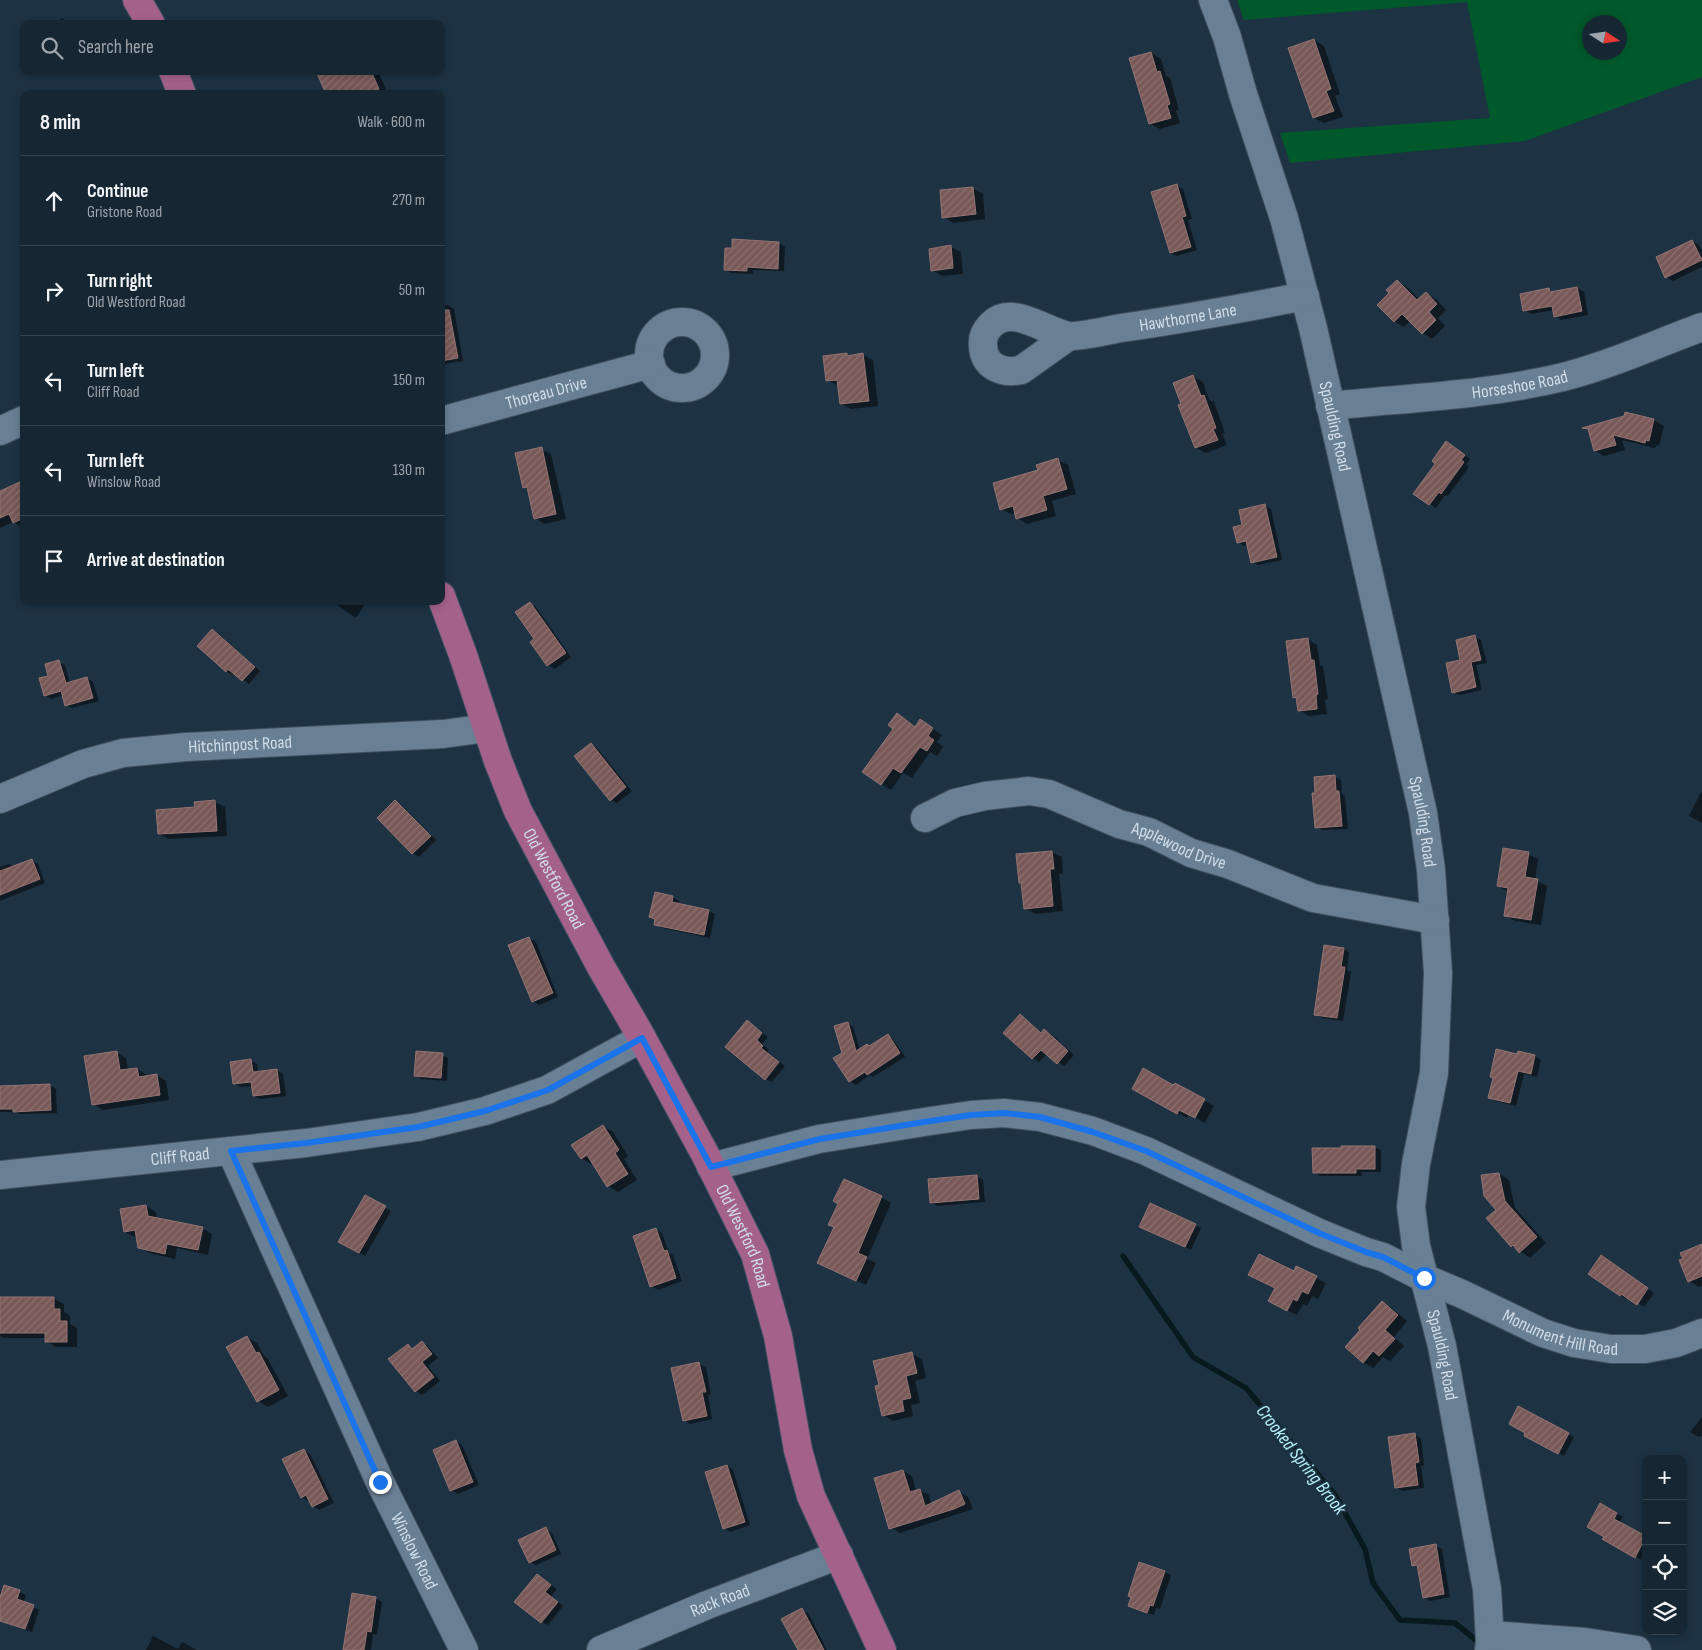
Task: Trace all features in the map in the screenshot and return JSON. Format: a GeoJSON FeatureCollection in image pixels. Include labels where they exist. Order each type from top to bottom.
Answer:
{"type":"FeatureCollection","features":[{"type":"Feature","properties":{"kind":"main road"},"geometry":{"type":"LineString","coordinates":[[137,0],[149,20]]}},
{"type":"Feature","properties":{"kind":"main road"},"geometry":{"type":"LineString","coordinates":[[175,75],[180,90]]}},
{"type":"Feature","properties":{"kind":"main road","name":"Old Westford Road"},"geometry":{"type":"LineString","coordinates":[[444,605],[463,654],[498,761],[518,811],[601,967],[642,1038],[755,1254],[778,1336],[798,1450],[811,1496],[840,1555],[882,1650]]}},
{"type":"Feature","properties":{"kind":"street","name":"Spaulding Road"},"geometry":{"type":"LineString","coordinates":[[1215,4],[1284,218],[1330,406],[1423,813],[1431,870],[1438,973],[1434,1072],[1416,1164],[1412,1207],[1416,1246],[1442,1346],[1488,1589],[1489,1642]]}},
{"type":"Feature","properties":{"kind":"street","name":"Hawthorne Lane"},"geometry":{"type":"LineString","coordinates":[[1069,336],[1194,317],[1304,296]]}},
{"type":"Feature","properties":{"kind":"street","name":"Horseshoe Road"},"geometry":{"type":"LineString","coordinates":[[1330,406],[1486,390],[1564,377],[1702,327]]}},
{"type":"Feature","properties":{"kind":"street","name":"Thoreau Drive"},"geometry":{"type":"LineString","coordinates":[[445,420],[650,364]]}},
{"type":"Feature","properties":{"kind":"street"},"geometry":{"type":"LineString","coordinates":[[0,431],[20,422]]}},
{"type":"Feature","properties":{"kind":"street","name":"Hitchinpost Road"},"geometry":{"type":"LineString","coordinates":[[0,799],[83,764],[123,753],[186,746],[443,734],[487,728]]}},
{"type":"Feature","properties":{"kind":"street","name":"Applewood Drive"},"geometry":{"type":"LineString","coordinates":[[925,818],[955,803],[984,796],[1029,791],[1049,794],[1119,824],[1149,832],[1191,853],[1244,870],[1313,898],[1435,920]]}},
{"type":"Feature","properties":{"kind":"street","name":"Cliff Road"},"geometry":{"type":"LineString","coordinates":[[0,1175],[306,1143],[418,1127],[485,1111],[548,1090],[642,1038]]}},
{"type":"Feature","properties":{"kind":"street","name":"Monument Hill Road"},"geometry":{"type":"LineString","coordinates":[[711,1167],[820,1139],[924,1122],[971,1115],[1004,1113],[1040,1117],[1093,1132],[1146,1151],[1319,1233],[1383,1257],[1543,1333],[1574,1343],[1611,1349],[1645,1350],[1676,1343],[1702,1333]]}},
{"type":"Feature","properties":{"kind":"street","name":"Winslow Road"},"geometry":{"type":"LineString","coordinates":[[231,1151],[380,1482],[464,1650]]}},
{"type":"Feature","properties":{"kind":"street","name":"Rack Road"},"geometry":{"type":"LineString","coordinates":[[601,1650],[707,1605],[840,1555]]}},
{"type":"Feature","properties":{"kind":"street"},"geometry":{"type":"LineString","coordinates":[[1489,1642],[1585,1642],[1637,1650]]}},
{"type":"Feature","properties":{"kind":"green space"},"geometry":{"type":"Polygon","coordinates":[[[1237,0],[1702,0],[1702,77],[1525,141],[1290,163],[1280,133],[1490,118],[1467,2],[1244,20],[1237,0]]]}},
{"type":"Feature","properties":{"kind":"building"},"geometry":{"type":"Polygon","coordinates":[[[1314,39],[1331,89],[1326,91],[1334,111],[1313,118],[1288,48],[1314,39]]]}},
{"type":"Feature","properties":{"kind":"building"},"geometry":{"type":"Polygon","coordinates":[[[1151,52],[1157,72],[1160,71],[1170,104],[1167,105],[1171,118],[1149,124],[1129,58],[1151,52]]]}},
{"type":"Feature","properties":{"kind":"building"},"geometry":{"type":"Polygon","coordinates":[[[318,75],[373,75],[379,89],[377,90],[324,90],[318,75]]]}},
{"type":"Feature","properties":{"kind":"building"},"geometry":{"type":"Polygon","coordinates":[[[1177,184],[1186,216],[1182,217],[1191,247],[1170,253],[1151,192],[1177,184]]]}},
{"type":"Feature","properties":{"kind":"building"},"geometry":{"type":"Polygon","coordinates":[[[973,187],[976,214],[942,218],[940,190],[973,187]]]}},
{"type":"Feature","properties":{"kind":"building"},"geometry":{"type":"Polygon","coordinates":[[[732,239],[779,242],[778,269],[747,267],[747,271],[724,270],[725,248],[732,248],[732,239]]]}},
{"type":"Feature","properties":{"kind":"building"},"geometry":{"type":"Polygon","coordinates":[[[1692,240],[1702,260],[1665,278],[1656,257],[1692,240]]]}},
{"type":"Feature","properties":{"kind":"building"},"geometry":{"type":"Polygon","coordinates":[[[951,245],[953,268],[931,271],[929,249],[951,245]]]}},
{"type":"Feature","properties":{"kind":"building"},"geometry":{"type":"Polygon","coordinates":[[[1397,280],[1417,300],[1426,292],[1437,304],[1429,312],[1436,320],[1422,334],[1402,314],[1394,322],[1377,305],[1389,293],[1386,290],[1397,280]]]}},
{"type":"Feature","properties":{"kind":"building"},"geometry":{"type":"Polygon","coordinates":[[[1577,287],[1582,311],[1554,317],[1552,306],[1523,311],[1520,294],[1549,288],[1550,292],[1577,287]]]}},
{"type":"Feature","properties":{"kind":"building"},"geometry":{"type":"Polygon","coordinates":[[[445,310],[449,310],[458,358],[445,360],[445,310]]]}},
{"type":"Feature","properties":{"kind":"building"},"geometry":{"type":"Polygon","coordinates":[[[847,353],[847,356],[863,353],[869,401],[840,404],[837,380],[826,381],[823,356],[847,353]]]}},
{"type":"Feature","properties":{"kind":"building"},"geometry":{"type":"Polygon","coordinates":[[[1193,375],[1201,396],[1204,395],[1216,428],[1213,429],[1218,440],[1195,448],[1178,405],[1181,404],[1173,383],[1193,375]]]}},
{"type":"Feature","properties":{"kind":"building"},"geometry":{"type":"Polygon","coordinates":[[[1625,412],[1654,419],[1649,441],[1646,440],[1645,443],[1613,435],[1616,445],[1594,451],[1588,429],[1582,428],[1624,416],[1625,412]]]}},
{"type":"Feature","properties":{"kind":"building"},"geometry":{"type":"Polygon","coordinates":[[[1446,441],[1465,455],[1461,460],[1464,462],[1441,494],[1439,492],[1429,505],[1413,494],[1435,464],[1432,461],[1446,441]]]}},
{"type":"Feature","properties":{"kind":"building"},"geometry":{"type":"Polygon","coordinates":[[[542,447],[556,514],[534,519],[527,487],[523,488],[515,453],[542,447]]]}},
{"type":"Feature","properties":{"kind":"building"},"geometry":{"type":"Polygon","coordinates":[[[1058,458],[1067,489],[1043,496],[1047,510],[1016,519],[1013,506],[1000,510],[993,483],[1038,470],[1036,465],[1058,458]]]}},
{"type":"Feature","properties":{"kind":"building"},"geometry":{"type":"Polygon","coordinates":[[[20,482],[20,520],[13,523],[9,514],[0,518],[0,491],[20,482]]]}},
{"type":"Feature","properties":{"kind":"building"},"geometry":{"type":"Polygon","coordinates":[[[1265,504],[1277,557],[1251,563],[1246,541],[1237,543],[1233,527],[1242,525],[1239,510],[1265,504]]]}},
{"type":"Feature","properties":{"kind":"building"},"geometry":{"type":"Polygon","coordinates":[[[530,602],[566,653],[547,666],[530,642],[534,639],[515,612],[530,602]]]}},
{"type":"Feature","properties":{"kind":"building"},"geometry":{"type":"Polygon","coordinates":[[[212,629],[255,667],[242,681],[228,669],[226,672],[197,646],[212,629]]]}},
{"type":"Feature","properties":{"kind":"building"},"geometry":{"type":"Polygon","coordinates":[[[1475,635],[1481,660],[1471,662],[1476,687],[1452,693],[1446,663],[1460,660],[1456,640],[1475,635]]]}},
{"type":"Feature","properties":{"kind":"building"},"geometry":{"type":"Polygon","coordinates":[[[1308,638],[1311,660],[1314,660],[1318,694],[1316,695],[1317,709],[1298,711],[1296,697],[1293,698],[1286,641],[1308,638]]]}},
{"type":"Feature","properties":{"kind":"building"},"geometry":{"type":"Polygon","coordinates":[[[59,660],[66,683],[87,677],[93,698],[65,706],[61,691],[44,696],[39,678],[48,676],[45,664],[59,660]]]}},
{"type":"Feature","properties":{"kind":"building"},"geometry":{"type":"Polygon","coordinates":[[[897,713],[915,727],[920,719],[933,728],[928,736],[934,740],[927,751],[920,747],[901,773],[893,768],[881,785],[862,772],[893,729],[888,725],[897,713]]]}},
{"type":"Feature","properties":{"kind":"building"},"geometry":{"type":"Polygon","coordinates":[[[591,743],[626,787],[610,801],[574,756],[591,743]]]}},
{"type":"Feature","properties":{"kind":"building"},"geometry":{"type":"Polygon","coordinates":[[[1335,775],[1336,791],[1339,791],[1342,826],[1315,828],[1312,793],[1315,793],[1314,777],[1335,775]]]}},
{"type":"Feature","properties":{"kind":"building"},"geometry":{"type":"Polygon","coordinates":[[[215,800],[217,831],[158,834],[156,810],[195,807],[194,802],[215,800]]]}},
{"type":"Feature","properties":{"kind":"building"},"geometry":{"type":"Polygon","coordinates":[[[395,800],[431,836],[412,854],[377,818],[395,800]]]}},
{"type":"Feature","properties":{"kind":"building"},"geometry":{"type":"Polygon","coordinates":[[[1503,848],[1529,852],[1525,877],[1538,879],[1531,920],[1504,916],[1508,888],[1497,886],[1503,848]]]}},
{"type":"Feature","properties":{"kind":"building"},"geometry":{"type":"Polygon","coordinates":[[[1052,851],[1054,869],[1050,869],[1053,906],[1024,909],[1016,854],[1052,851]]]}},
{"type":"Feature","properties":{"kind":"building"},"geometry":{"type":"Polygon","coordinates":[[[32,859],[40,879],[0,895],[0,871],[32,859]]]}},
{"type":"Feature","properties":{"kind":"building"},"geometry":{"type":"Polygon","coordinates":[[[655,892],[673,896],[672,902],[709,910],[704,935],[654,925],[655,919],[649,917],[655,892]]]}},
{"type":"Feature","properties":{"kind":"building"},"geometry":{"type":"Polygon","coordinates":[[[529,937],[553,993],[532,1002],[508,945],[529,937]]]}},
{"type":"Feature","properties":{"kind":"building"},"geometry":{"type":"Polygon","coordinates":[[[1324,945],[1344,948],[1341,967],[1345,967],[1337,1018],[1314,1015],[1324,945]]]}},
{"type":"Feature","properties":{"kind":"building"},"geometry":{"type":"Polygon","coordinates":[[[1020,1014],[1041,1033],[1044,1029],[1068,1051],[1057,1064],[1041,1050],[1032,1059],[1003,1033],[1020,1014]]]}},
{"type":"Feature","properties":{"kind":"building"},"geometry":{"type":"Polygon","coordinates":[[[747,1020],[762,1033],[757,1040],[763,1046],[761,1048],[779,1062],[765,1080],[725,1047],[747,1020]]]}},
{"type":"Feature","properties":{"kind":"building"},"geometry":{"type":"Polygon","coordinates":[[[848,1022],[856,1051],[867,1044],[869,1046],[888,1034],[900,1053],[867,1075],[865,1072],[849,1082],[833,1058],[842,1053],[834,1026],[848,1022]]]}},
{"type":"Feature","properties":{"kind":"building"},"geometry":{"type":"Polygon","coordinates":[[[1496,1049],[1517,1054],[1518,1051],[1535,1055],[1531,1074],[1518,1071],[1510,1103],[1488,1098],[1493,1078],[1490,1077],[1496,1049]]]}},
{"type":"Feature","properties":{"kind":"building"},"geometry":{"type":"Polygon","coordinates":[[[117,1051],[120,1070],[137,1068],[139,1077],[157,1074],[160,1095],[92,1105],[84,1056],[117,1051]]]}},
{"type":"Feature","properties":{"kind":"building"},"geometry":{"type":"Polygon","coordinates":[[[416,1051],[443,1053],[441,1078],[414,1076],[416,1051]]]}},
{"type":"Feature","properties":{"kind":"building"},"geometry":{"type":"Polygon","coordinates":[[[251,1059],[253,1072],[277,1069],[280,1093],[253,1096],[251,1082],[233,1084],[230,1062],[251,1059]]]}},
{"type":"Feature","properties":{"kind":"building"},"geometry":{"type":"Polygon","coordinates":[[[1143,1068],[1173,1085],[1175,1083],[1205,1099],[1195,1118],[1179,1110],[1177,1114],[1132,1089],[1143,1068]]]}},
{"type":"Feature","properties":{"kind":"building"},"geometry":{"type":"Polygon","coordinates":[[[50,1084],[51,1110],[13,1112],[13,1109],[0,1109],[0,1086],[50,1084]]]}},
{"type":"Feature","properties":{"kind":"building"},"geometry":{"type":"Polygon","coordinates":[[[603,1125],[619,1150],[615,1153],[628,1174],[607,1187],[587,1155],[581,1159],[571,1145],[603,1125]]]}},
{"type":"Feature","properties":{"kind":"building"},"geometry":{"type":"Polygon","coordinates":[[[1341,1146],[1375,1146],[1375,1169],[1356,1169],[1356,1173],[1313,1173],[1312,1148],[1341,1148],[1341,1146]]]}},
{"type":"Feature","properties":{"kind":"building"},"geometry":{"type":"Polygon","coordinates":[[[1499,1173],[1505,1201],[1537,1237],[1519,1253],[1513,1245],[1511,1247],[1486,1218],[1496,1210],[1484,1196],[1481,1175],[1499,1173]]]}},
{"type":"Feature","properties":{"kind":"building"},"geometry":{"type":"Polygon","coordinates":[[[977,1175],[979,1199],[930,1203],[928,1179],[977,1175]]]}},
{"type":"Feature","properties":{"kind":"building"},"geometry":{"type":"Polygon","coordinates":[[[844,1179],[882,1196],[858,1253],[867,1257],[856,1281],[817,1263],[834,1227],[828,1225],[838,1204],[833,1201],[844,1179]]]}},
{"type":"Feature","properties":{"kind":"building"},"geometry":{"type":"Polygon","coordinates":[[[365,1195],[386,1206],[359,1253],[338,1242],[365,1195]]]}},
{"type":"Feature","properties":{"kind":"building"},"geometry":{"type":"Polygon","coordinates":[[[1150,1203],[1196,1224],[1185,1247],[1139,1227],[1150,1203]]]}},
{"type":"Feature","properties":{"kind":"building"},"geometry":{"type":"Polygon","coordinates":[[[146,1205],[148,1216],[203,1227],[198,1250],[167,1244],[165,1254],[138,1248],[135,1230],[124,1232],[120,1209],[146,1205]]]}},
{"type":"Feature","properties":{"kind":"building"},"geometry":{"type":"Polygon","coordinates":[[[656,1228],[664,1251],[667,1250],[676,1278],[650,1287],[633,1236],[656,1228]]]}},
{"type":"Feature","properties":{"kind":"building"},"geometry":{"type":"Polygon","coordinates":[[[1702,1244],[1702,1276],[1688,1282],[1679,1260],[1683,1259],[1680,1253],[1702,1244]]]}},
{"type":"Feature","properties":{"kind":"building"},"geometry":{"type":"Polygon","coordinates":[[[1259,1254],[1294,1271],[1296,1266],[1317,1276],[1308,1294],[1302,1291],[1297,1301],[1293,1299],[1287,1311],[1268,1301],[1275,1288],[1248,1275],[1259,1254]]]}},
{"type":"Feature","properties":{"kind":"building"},"geometry":{"type":"Polygon","coordinates":[[[1601,1255],[1648,1288],[1637,1305],[1588,1274],[1601,1255]]]}},
{"type":"Feature","properties":{"kind":"building"},"geometry":{"type":"Polygon","coordinates":[[[0,1297],[54,1297],[54,1309],[60,1309],[60,1321],[67,1321],[67,1342],[45,1342],[45,1333],[0,1333],[0,1297]]]}},
{"type":"Feature","properties":{"kind":"building"},"geometry":{"type":"Polygon","coordinates":[[[1382,1301],[1398,1315],[1385,1330],[1395,1339],[1379,1356],[1373,1351],[1363,1363],[1345,1347],[1360,1330],[1358,1328],[1382,1301]]]}},
{"type":"Feature","properties":{"kind":"building"},"geometry":{"type":"Polygon","coordinates":[[[247,1336],[256,1353],[259,1352],[279,1390],[257,1402],[226,1347],[247,1336]]]}},
{"type":"Feature","properties":{"kind":"building"},"geometry":{"type":"Polygon","coordinates":[[[422,1341],[432,1354],[422,1362],[434,1377],[415,1392],[388,1359],[408,1344],[412,1349],[422,1341]]]}},
{"type":"Feature","properties":{"kind":"building"},"geometry":{"type":"Polygon","coordinates":[[[912,1352],[917,1373],[906,1376],[911,1398],[902,1400],[904,1411],[882,1416],[875,1386],[879,1385],[873,1361],[912,1352]]]}},
{"type":"Feature","properties":{"kind":"building"},"geometry":{"type":"Polygon","coordinates":[[[699,1362],[706,1392],[702,1392],[707,1416],[683,1421],[671,1368],[699,1362]]]}},
{"type":"Feature","properties":{"kind":"building"},"geometry":{"type":"Polygon","coordinates":[[[1518,1406],[1569,1433],[1558,1454],[1524,1436],[1525,1433],[1509,1424],[1518,1406]]]}},
{"type":"Feature","properties":{"kind":"building"},"geometry":{"type":"Polygon","coordinates":[[[1415,1433],[1419,1462],[1415,1463],[1418,1485],[1395,1488],[1388,1437],[1415,1433]]]}},
{"type":"Feature","properties":{"kind":"building"},"geometry":{"type":"Polygon","coordinates":[[[456,1440],[473,1482],[450,1491],[433,1450],[456,1440]]]}},
{"type":"Feature","properties":{"kind":"building"},"geometry":{"type":"Polygon","coordinates":[[[304,1449],[328,1499],[312,1507],[306,1495],[301,1498],[282,1459],[304,1449]]]}},
{"type":"Feature","properties":{"kind":"building"},"geometry":{"type":"Polygon","coordinates":[[[727,1465],[745,1522],[723,1529],[705,1472],[727,1465]]]}},
{"type":"Feature","properties":{"kind":"building"},"geometry":{"type":"Polygon","coordinates":[[[903,1470],[910,1492],[920,1489],[925,1506],[959,1490],[965,1504],[889,1529],[874,1478],[903,1470]]]}},
{"type":"Feature","properties":{"kind":"building"},"geometry":{"type":"Polygon","coordinates":[[[1600,1503],[1617,1513],[1614,1519],[1642,1534],[1642,1544],[1635,1558],[1602,1539],[1604,1537],[1587,1527],[1600,1503]]]}},
{"type":"Feature","properties":{"kind":"building"},"geometry":{"type":"Polygon","coordinates":[[[546,1527],[556,1550],[529,1563],[518,1540],[546,1527]]]}},
{"type":"Feature","properties":{"kind":"building"},"geometry":{"type":"Polygon","coordinates":[[[1436,1544],[1444,1594],[1423,1598],[1417,1565],[1412,1566],[1409,1549],[1436,1544]]]}},
{"type":"Feature","properties":{"kind":"building"},"geometry":{"type":"Polygon","coordinates":[[[1139,1562],[1165,1571],[1153,1606],[1150,1605],[1147,1613],[1128,1606],[1131,1597],[1128,1596],[1139,1562]]]}},
{"type":"Feature","properties":{"kind":"building"},"geometry":{"type":"Polygon","coordinates":[[[537,1574],[551,1585],[545,1592],[558,1602],[541,1623],[514,1602],[537,1574]]]}},
{"type":"Feature","properties":{"kind":"building"},"geometry":{"type":"Polygon","coordinates":[[[4,1585],[20,1590],[17,1599],[34,1605],[25,1629],[0,1621],[0,1597],[4,1585]]]}},
{"type":"Feature","properties":{"kind":"building"},"geometry":{"type":"Polygon","coordinates":[[[352,1593],[376,1597],[371,1632],[367,1631],[364,1650],[343,1650],[352,1593]]]}},
{"type":"Feature","properties":{"kind":"building"},"geometry":{"type":"Polygon","coordinates":[[[802,1608],[824,1650],[798,1650],[781,1619],[802,1608]]]}},
{"type":"Feature","properties":{"kind":"waterway","name":"Crooked Spring Brook"},"geometry":{"type":"LineString","coordinates":[[1123,1256],[1193,1357],[1246,1388],[1335,1495],[1365,1549],[1373,1583],[1400,1620],[1455,1623],[1477,1641]]}},
{"type":"Feature","properties":{"kind":"route"},"geometry":{"type":"LineString","coordinates":[[380,1482],[231,1151],[306,1143],[418,1127],[485,1111],[548,1090],[642,1038],[711,1167],[820,1139],[924,1122],[971,1115],[1004,1113],[1040,1117],[1093,1132],[1146,1151],[1319,1233],[1383,1257],[1424,1278]]}}]}
